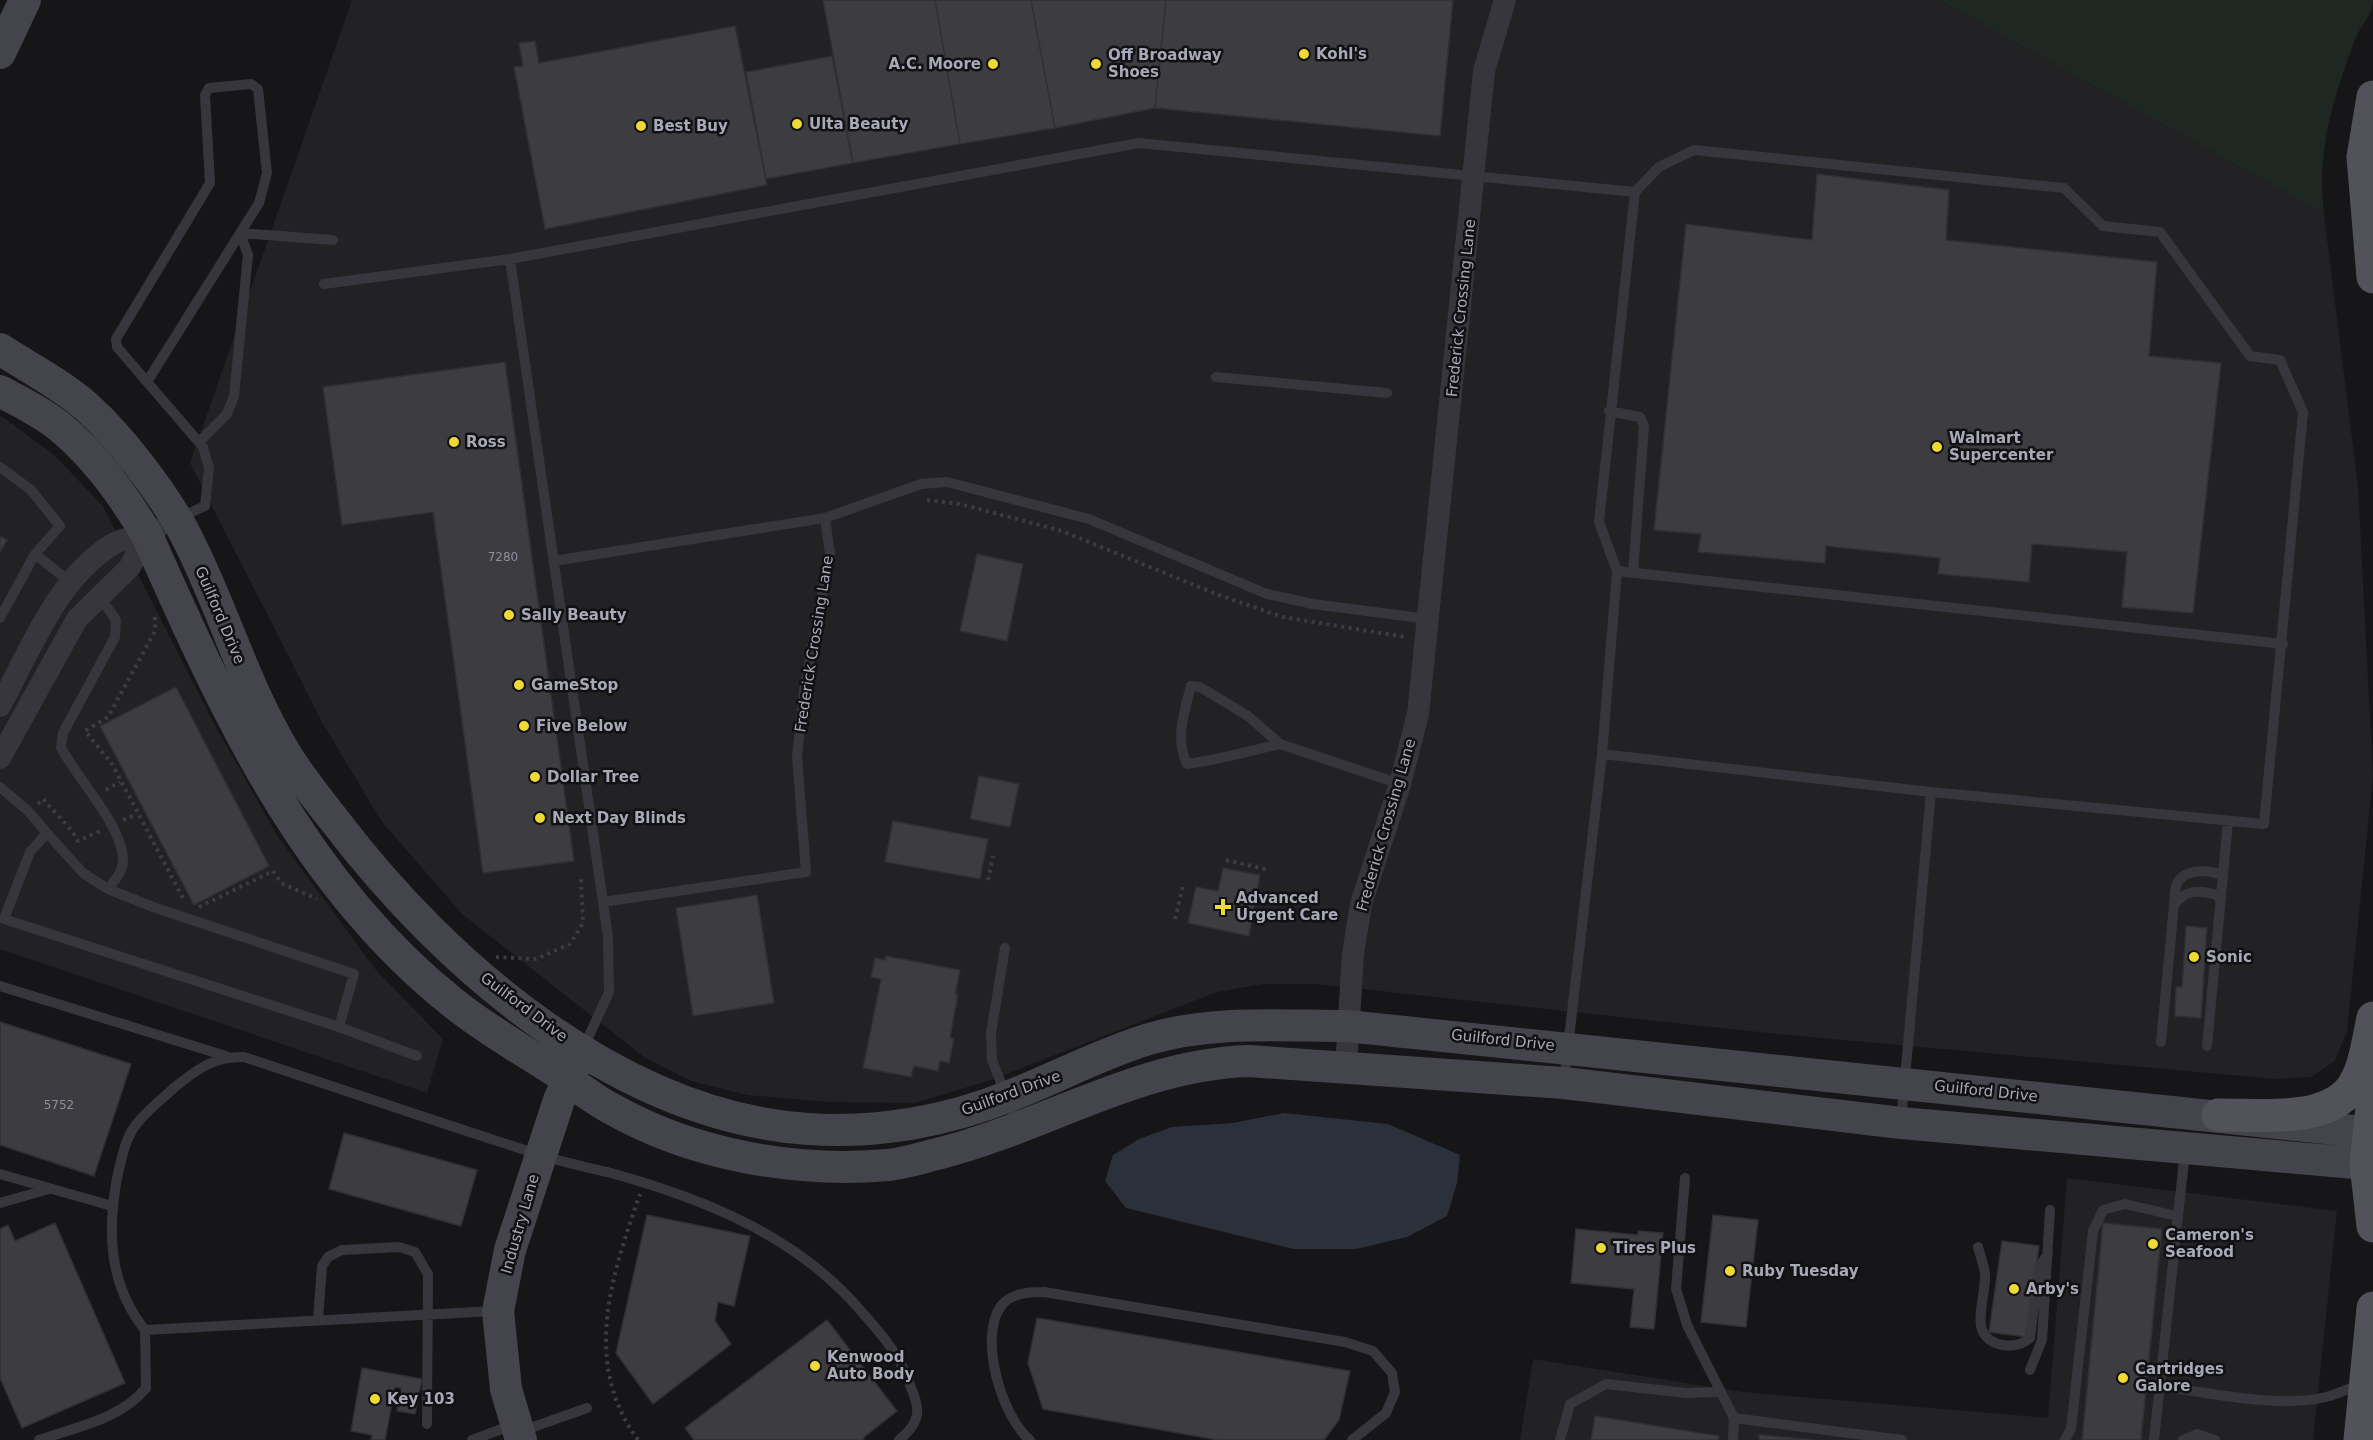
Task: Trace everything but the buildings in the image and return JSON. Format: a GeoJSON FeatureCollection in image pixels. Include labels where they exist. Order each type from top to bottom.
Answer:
{"type":"FeatureCollection","features":[{"type":"Feature","properties":{"kind":"main road"},"geometry":{"type":"LineString","coordinates":[[3,47],[25,0]]}},
{"type":"Feature","properties":{"kind":"main road"},"geometry":{"type":"LineString","coordinates":[[2373,97],[2362,157],[2373,277]]}},
{"type":"Feature","properties":{"kind":"main road","name":"Guilford Drive"},"geometry":{"type":"LineString","coordinates":[[0,349],[87,407],[141,468],[176,520],[203,575],[261,708],[286,754],[355,847],[394,894],[450,950],[555,1034],[647,1087],[698,1108],[772,1125],[811,1129],[898,1125],[943,1117],[1006,1098],[1150,1039],[1195,1029],[1242,1026],[1347,1026],[2218,1115],[2370,1147]]}},
{"type":"Feature","properties":{"kind":"main road","name":"Guilford Drive"},"geometry":{"type":"LineString","coordinates":[[0,391],[60,427],[90,457],[132,509],[147,535],[233,720],[264,780],[304,842],[358,909],[427,981],[471,1016],[613,1109],[706,1148],[784,1163],[860,1166],[892,1164],[978,1144],[1120,1089],[1213,1062],[1249,1061],[1564,1083],[1901,1123],[2185,1149],[2370,1147]]}},
{"type":"Feature","properties":{"kind":"main road"},"geometry":{"type":"LineString","coordinates":[[2218,1115],[2294,1113],[2318,1110],[2336,1103],[2351,1089],[2360,1071],[2373,1018]]}},
{"type":"Feature","properties":{"kind":"main road","name":"Industry Lane"},"geometry":{"type":"LineString","coordinates":[[518,1432],[506,1389],[498,1311],[510,1250],[568,1079],[583,1050]]}},
{"type":"Feature","properties":{"kind":"main road"},"geometry":{"type":"LineString","coordinates":[[2373,1098],[2370,1147],[2373,1226]]}},
{"type":"Feature","properties":{"kind":"main road"},"geometry":{"type":"LineString","coordinates":[[2360,1440],[2373,1308]]}},
{"type":"Feature","properties":{"kind":"street","name":"Frederick Crossing Lane"},"geometry":{"type":"LineString","coordinates":[[1346,1067],[1353,954],[1361,904],[1400,784],[1418,714],[1475,178],[1484,71],[1505,0]]}},
{"type":"Feature","properties":{"kind":"street"},"geometry":{"type":"LineString","coordinates":[[0,706],[70,582],[112,545],[129,536],[147,535],[176,520]]}},
{"type":"Feature","properties":{"kind":"street"},"geometry":{"type":"LineString","coordinates":[[0,758],[77,619],[130,567],[147,535]]}},
{"type":"Feature","properties":{"kind":"lane"},"geometry":{"type":"LineString","coordinates":[[147,382],[259,203],[267,173],[258,89],[252,84],[209,88],[205,95],[210,183],[116,339],[117,347],[147,382],[199,442],[209,468],[205,506],[176,520]]}},
{"type":"Feature","properties":{"kind":"lane"},"geometry":{"type":"LineString","coordinates":[[324,284],[510,259],[1139,143],[1635,192]]}},
{"type":"Feature","properties":{"kind":"lane"},"geometry":{"type":"LineString","coordinates":[[1564,1083],[1602,754],[1617,571],[1599,522],[1609,411],[1635,192],[1659,166],[1694,150],[2064,188],[2103,226],[2160,232],[2250,356],[2280,360],[2303,412],[2283,644],[2264,824],[1930,792],[1602,754]]}},
{"type":"Feature","properties":{"kind":"lane"},"geometry":{"type":"LineString","coordinates":[[240,233],[333,240]]}},
{"type":"Feature","properties":{"kind":"lane"},"geometry":{"type":"LineString","coordinates":[[199,442],[227,414],[234,396],[248,255],[240,233]]}},
{"type":"Feature","properties":{"kind":"lane"},"geometry":{"type":"LineString","coordinates":[[510,259],[608,937],[609,992],[583,1050]]}},
{"type":"Feature","properties":{"kind":"lane"},"geometry":{"type":"LineString","coordinates":[[1216,377],[1387,393]]}},
{"type":"Feature","properties":{"kind":"lane"},"geometry":{"type":"LineString","coordinates":[[1609,411],[1640,417],[1644,426],[1633,573]]}},
{"type":"Feature","properties":{"kind":"lane"},"geometry":{"type":"LineString","coordinates":[[0,467],[31,490],[60,526],[35,554],[0,618]]}},
{"type":"Feature","properties":{"kind":"lane"},"geometry":{"type":"LineString","coordinates":[[554,561],[825,518],[921,484],[947,482],[1089,519],[1267,594],[1313,604],[1428,619]]}},
{"type":"Feature","properties":{"kind":"lane","name":"Frederick Crossing Lane"},"geometry":{"type":"LineString","coordinates":[[603,902],[806,872],[798,757],[804,690],[830,554],[825,518]]}},
{"type":"Feature","properties":{"kind":"lane"},"geometry":{"type":"LineString","coordinates":[[35,554],[70,582]]}},
{"type":"Feature","properties":{"kind":"lane"},"geometry":{"type":"LineString","coordinates":[[1617,571],[2283,644]]}},
{"type":"Feature","properties":{"kind":"lane"},"geometry":{"type":"LineString","coordinates":[[99,595],[116,620],[116,637],[63,734],[61,747],[111,826],[123,860],[122,870],[108,890]]}},
{"type":"Feature","properties":{"kind":"lane"},"geometry":{"type":"LineString","coordinates":[[1280,744],[1223,759],[1187,764],[1183,757],[1181,725],[1191,686],[1200,687],[1248,717],[1280,744],[1400,784]]}},
{"type":"Feature","properties":{"kind":"lane"},"geometry":{"type":"LineString","coordinates":[[0,787],[28,812],[83,873],[108,890],[153,908],[354,974],[339,1027]]}},
{"type":"Feature","properties":{"kind":"lane"},"geometry":{"type":"LineString","coordinates":[[1901,1123],[1930,792]]}},
{"type":"Feature","properties":{"kind":"lane"},"geometry":{"type":"LineString","coordinates":[[2206,1046],[2228,821]]}},
{"type":"Feature","properties":{"kind":"lane"},"geometry":{"type":"LineString","coordinates":[[47,833],[30,852],[2,918],[339,1027],[417,1056]]}},
{"type":"Feature","properties":{"kind":"lane"},"geometry":{"type":"LineString","coordinates":[[2161,1042],[2175,888],[2180,878],[2191,873],[2208,871],[2218,873],[2223,877]]}},
{"type":"Feature","properties":{"kind":"lane"},"geometry":{"type":"LineString","coordinates":[[2174,905],[2181,895],[2192,891],[2217,895],[2220,900]]}},
{"type":"Feature","properties":{"kind":"lane"},"geometry":{"type":"LineString","coordinates":[[1005,948],[991,1033],[992,1060],[1019,1129]]}},
{"type":"Feature","properties":{"kind":"lane"},"geometry":{"type":"LineString","coordinates":[[0,986],[226,1056],[244,1057],[541,1155],[644,1184],[728,1213],[768,1233],[819,1268],[846,1294],[898,1354],[918,1407],[914,1428],[899,1440]]}},
{"type":"Feature","properties":{"kind":"lane"},"geometry":{"type":"LineString","coordinates":[[39,1440],[108,1416],[134,1404],[146,1388],[145,1330],[131,1314],[111,1251],[112,1206],[121,1160],[135,1126],[188,1077],[226,1056]]}},
{"type":"Feature","properties":{"kind":"lane"},"geometry":{"type":"LineString","coordinates":[[2154,1440],[2185,1149]]}},
{"type":"Feature","properties":{"kind":"lane"},"geometry":{"type":"LineString","coordinates":[[0,1174],[112,1206]]}},
{"type":"Feature","properties":{"kind":"lane"},"geometry":{"type":"LineString","coordinates":[[1685,1178],[1676,1289],[1687,1325],[1734,1418],[1733,1440]]}},
{"type":"Feature","properties":{"kind":"lane"},"geometry":{"type":"LineString","coordinates":[[0,1203],[51,1189]]}},
{"type":"Feature","properties":{"kind":"lane"},"geometry":{"type":"LineString","coordinates":[[2065,1440],[2071,1429],[2093,1231],[2103,1210],[2125,1204],[2177,1216]]}},
{"type":"Feature","properties":{"kind":"lane"},"geometry":{"type":"LineString","coordinates":[[2030,1370],[2042,1340],[2050,1210]]}},
{"type":"Feature","properties":{"kind":"lane"},"geometry":{"type":"LineString","coordinates":[[318,1320],[322,1266],[328,1257],[342,1250],[399,1246],[415,1252],[428,1274],[427,1424]]}},
{"type":"Feature","properties":{"kind":"lane"},"geometry":{"type":"LineString","coordinates":[[1978,1247],[1985,1273],[1981,1328],[1988,1339],[2000,1345],[2023,1344],[2030,1338],[2039,1268],[2048,1254]]}},
{"type":"Feature","properties":{"kind":"lane"},"geometry":{"type":"LineString","coordinates":[[1030,1440],[1010,1416],[994,1367],[994,1325],[1002,1305],[1022,1292],[1044,1292],[1322,1338],[1373,1351],[1392,1373],[1395,1392],[1386,1413],[1352,1440]]}},
{"type":"Feature","properties":{"kind":"lane"},"geometry":{"type":"LineString","coordinates":[[145,1330],[498,1311]]}},
{"type":"Feature","properties":{"kind":"lane"},"geometry":{"type":"LineString","coordinates":[[2158,1386],[2265,1399],[2317,1398],[2364,1382]]}},
{"type":"Feature","properties":{"kind":"lane"},"geometry":{"type":"LineString","coordinates":[[1560,1440],[1570,1404],[1606,1384],[1686,1393],[1720,1392]]}},
{"type":"Feature","properties":{"kind":"lane"},"geometry":{"type":"LineString","coordinates":[[472,1440],[518,1432],[587,1408]]}},
{"type":"Feature","properties":{"kind":"lane"},"geometry":{"type":"LineString","coordinates":[[1734,1418],[1902,1440]]}},
{"type":"Feature","properties":{"kind":"lane"},"geometry":{"type":"LineString","coordinates":[[2182,1440],[2198,1434],[2215,1440]]}},
{"type":"Feature","properties":{"kind":"path"},"geometry":{"type":"LineString","coordinates":[[923,499],[960,504],[1062,531],[1216,594],[1283,617],[1405,637]]}},
{"type":"Feature","properties":{"kind":"path"},"geometry":{"type":"LineString","coordinates":[[155,609],[155,631],[108,717],[85,731],[112,764],[185,903],[198,908],[207,906],[273,871],[281,883],[326,902]]}},
{"type":"Feature","properties":{"kind":"path"},"geometry":{"type":"LineString","coordinates":[[103,792],[120,782]]}},
{"type":"Feature","properties":{"kind":"path"},"geometry":{"type":"LineString","coordinates":[[28,812],[43,799],[78,841],[137,814]]}},
{"type":"Feature","properties":{"kind":"path"},"geometry":{"type":"LineString","coordinates":[[988,880],[993,856]]}},
{"type":"Feature","properties":{"kind":"path"},"geometry":{"type":"LineString","coordinates":[[1227,860],[1269,870]]}},
{"type":"Feature","properties":{"kind":"path"},"geometry":{"type":"LineString","coordinates":[[489,963],[497,956],[517,960],[536,959],[570,944],[583,923],[581,879]]}},
{"type":"Feature","properties":{"kind":"path"},"geometry":{"type":"LineString","coordinates":[[1175,919],[1183,886]]}},
{"type":"Feature","properties":{"kind":"path"},"geometry":{"type":"LineString","coordinates":[[638,1440],[623,1413],[614,1387],[605,1336],[612,1280],[644,1184]]}},
{"type":"Feature","properties":{"kind":"shaded area"},"geometry":{"type":"Polygon","coordinates":[[[352,0],[1938,0],[2324,214],[2358,486],[2373,776],[2347,1031],[2335,1061],[2311,1077],[2275,1079],[1777,1034],[1316,984],[1263,984],[1217,992],[991,1080],[915,1103],[830,1102],[747,1095],[691,1081],[644,1057],[463,915],[382,822],[323,724],[190,463],[352,0]]]}},
{"type":"Feature","properties":{"kind":"shaded area"},"geometry":{"type":"Polygon","coordinates":[[[1938,0],[2373,0],[2371,11],[2354,42],[2328,126],[2322,190],[2324,214],[1938,0]]]}},
{"type":"Feature","properties":{"kind":"shaded area"},"geometry":{"type":"Polygon","coordinates":[[[0,415],[54,455],[103,506],[217,729],[278,837],[376,970],[443,1039],[427,1093],[0,949],[0,415]]]}},
{"type":"Feature","properties":{"kind":"shaded area"},"geometry":{"type":"Polygon","coordinates":[[[1284,1113],[1388,1124],[1460,1155],[1457,1183],[1447,1216],[1407,1237],[1356,1249],[1294,1249],[1126,1208],[1105,1181],[1113,1155],[1139,1139],[1172,1127],[1233,1123],[1284,1113]]]}},
{"type":"Feature","properties":{"kind":"shaded area"},"geometry":{"type":"Polygon","coordinates":[[[2067,1178],[2337,1211],[2313,1440],[1520,1440],[1533,1359],[1743,1392],[2048,1418],[2067,1178]]]}},
{"type":"Feature","properties":{"kind":"place","name":"Kohl's"},"geometry":{"type":"Point","coordinates":[1304,54]}},
{"type":"Feature","properties":{"kind":"place","name":"A.C. Moore"},"geometry":{"type":"Point","coordinates":[993,64]}},
{"type":"Feature","properties":{"kind":"place","name":"Off Broadway Shoes"},"geometry":{"type":"Point","coordinates":[1096,64]}},
{"type":"Feature","properties":{"kind":"place","name":"Ulta Beauty"},"geometry":{"type":"Point","coordinates":[797,124]}},
{"type":"Feature","properties":{"kind":"place","name":"Best Buy"},"geometry":{"type":"Point","coordinates":[641,126]}},
{"type":"Feature","properties":{"kind":"place","name":"Ross"},"geometry":{"type":"Point","coordinates":[454,442]}},
{"type":"Feature","properties":{"kind":"place","name":"Walmart Supercenter"},"geometry":{"type":"Point","coordinates":[1937,447]}},
{"type":"Feature","properties":{"kind":"place","name":"Sally Beauty"},"geometry":{"type":"Point","coordinates":[509,615]}},
{"type":"Feature","properties":{"kind":"place","name":"GameStop"},"geometry":{"type":"Point","coordinates":[519,685]}},
{"type":"Feature","properties":{"kind":"place","name":"Five Below"},"geometry":{"type":"Point","coordinates":[524,726]}},
{"type":"Feature","properties":{"kind":"place","name":"Dollar Tree"},"geometry":{"type":"Point","coordinates":[535,777]}},
{"type":"Feature","properties":{"kind":"place","name":"Next Day Blinds"},"geometry":{"type":"Point","coordinates":[540,818]}},
{"type":"Feature","properties":{"kind":"place","name":"Advanced Urgent Care"},"geometry":{"type":"Point","coordinates":[1223,907]}},
{"type":"Feature","properties":{"kind":"place","name":"Sonic"},"geometry":{"type":"Point","coordinates":[2194,957]}},
{"type":"Feature","properties":{"kind":"place","name":"Cameron's Seafood"},"geometry":{"type":"Point","coordinates":[2153,1244]}},
{"type":"Feature","properties":{"kind":"place","name":"Tires Plus"},"geometry":{"type":"Point","coordinates":[1601,1248]}},
{"type":"Feature","properties":{"kind":"place","name":"Ruby Tuesday"},"geometry":{"type":"Point","coordinates":[1730,1271]}},
{"type":"Feature","properties":{"kind":"place","name":"Arby's"},"geometry":{"type":"Point","coordinates":[2014,1289]}},
{"type":"Feature","properties":{"kind":"place","name":"Kenwood Auto Body"},"geometry":{"type":"Point","coordinates":[815,1366]}},
{"type":"Feature","properties":{"kind":"place","name":"Cartridges Galore"},"geometry":{"type":"Point","coordinates":[2123,1378]}},
{"type":"Feature","properties":{"kind":"place","name":"Key 103"},"geometry":{"type":"Point","coordinates":[375,1399]}}]}
